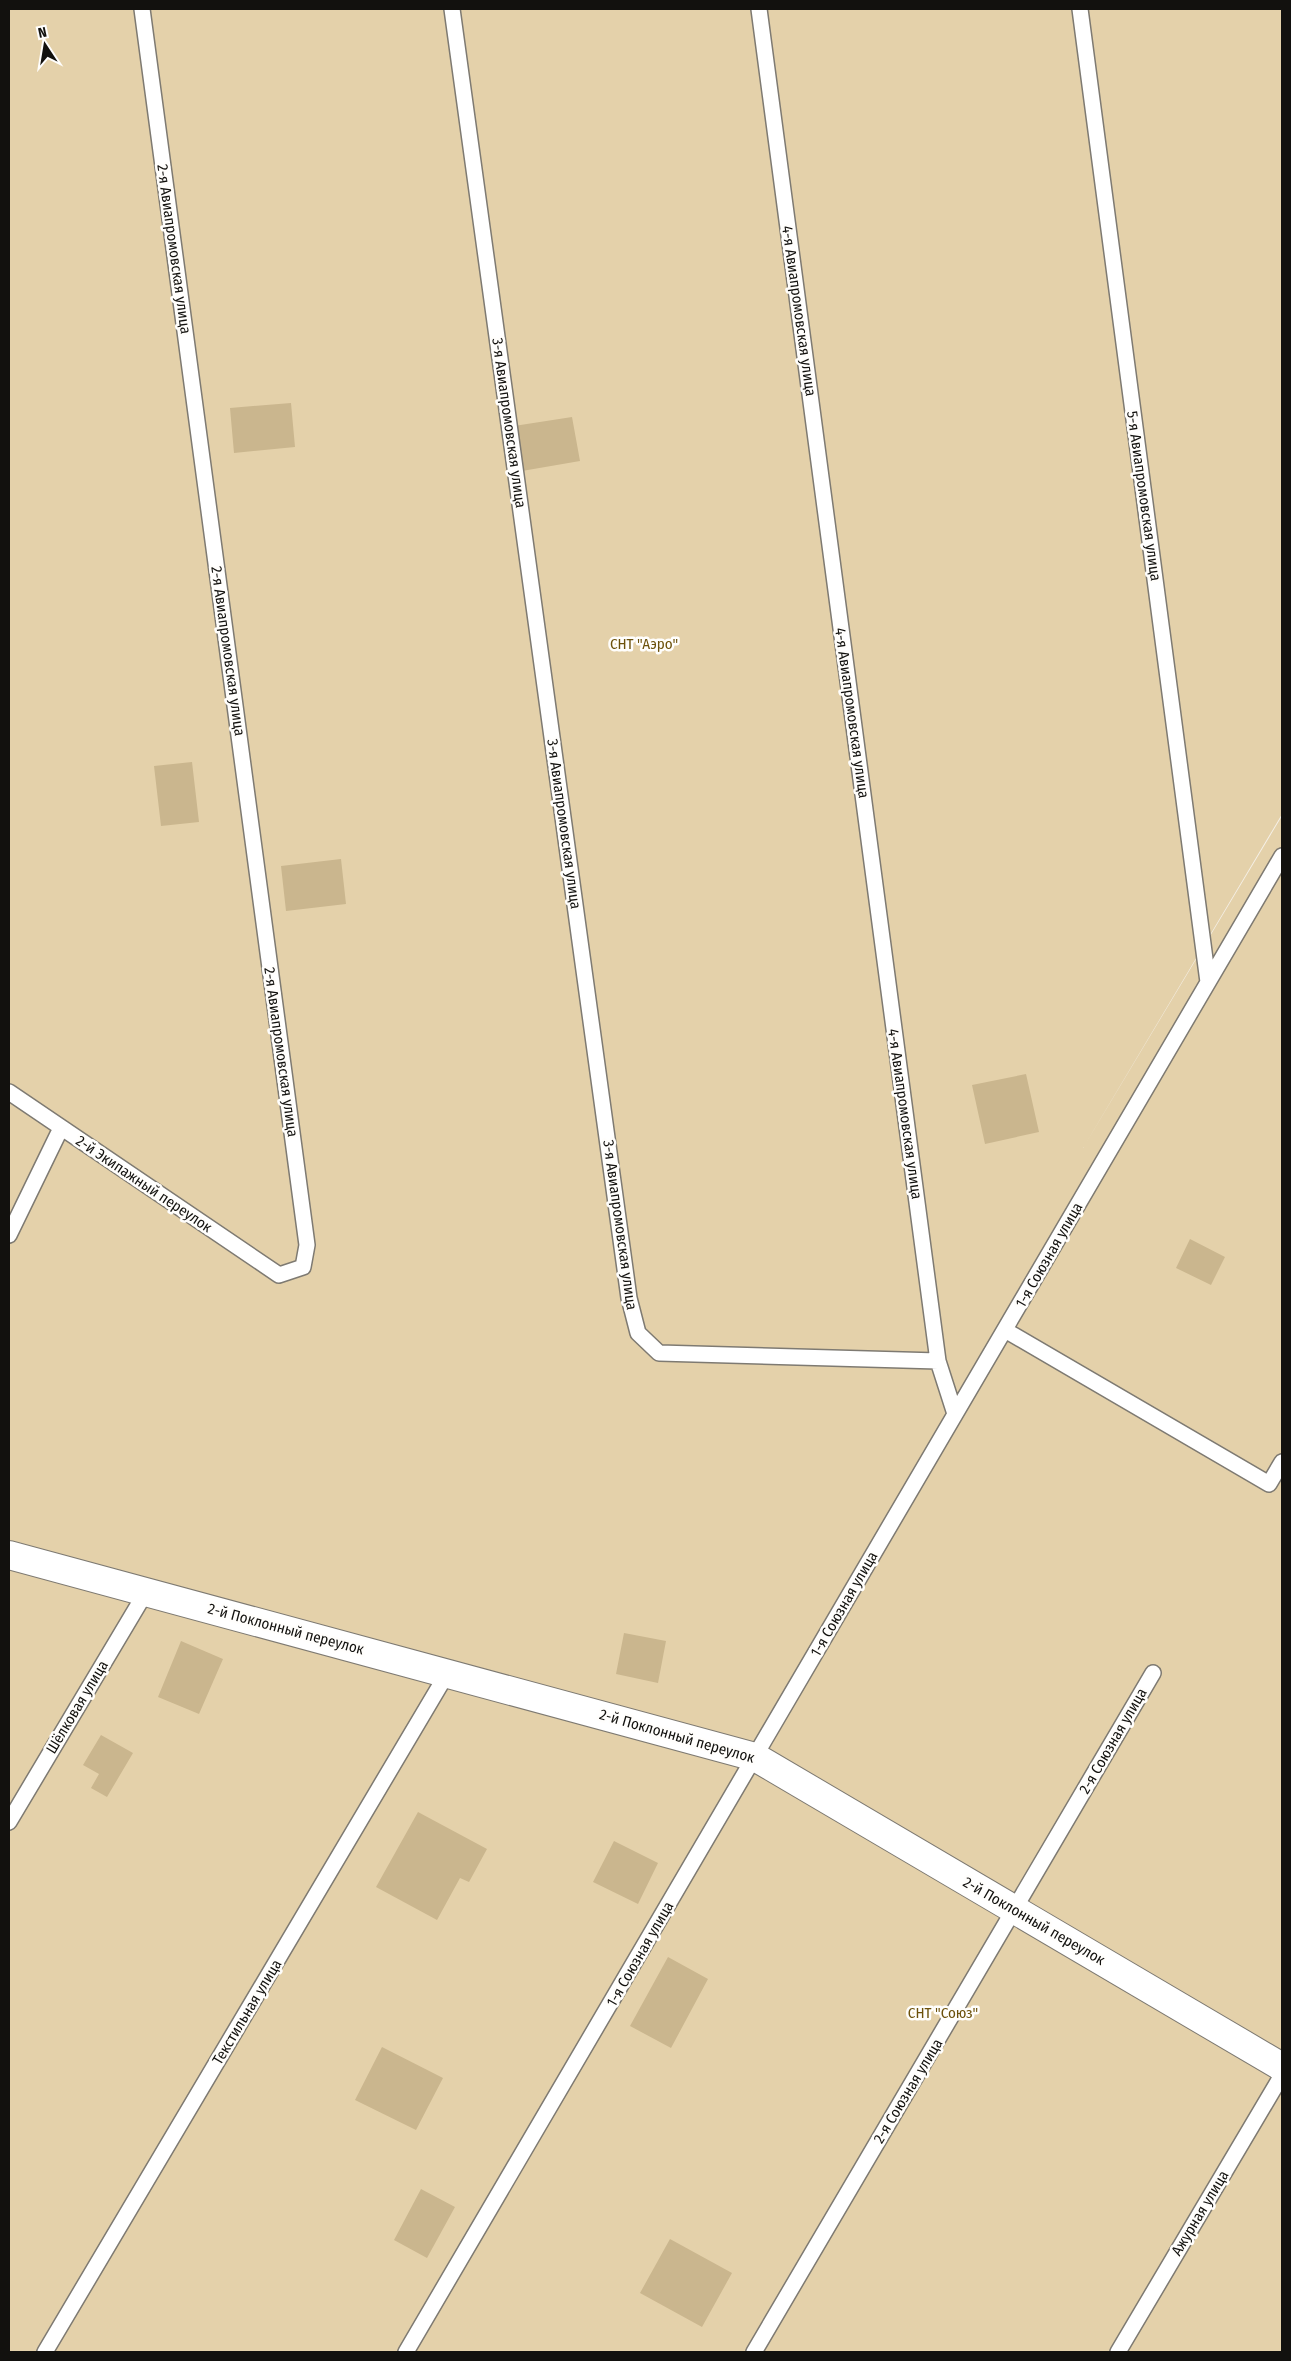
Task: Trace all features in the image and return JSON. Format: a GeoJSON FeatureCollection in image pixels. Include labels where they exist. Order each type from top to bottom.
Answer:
{"type":"FeatureCollection","features":[{"type":"Feature","properties":{"kind":"street","name":"2-й Поклонный переулок"},"geometry":{"type":"LineString","coordinates":[[9,1555],[448,1672],[755,1757],[1282,2067]]}},
{"type":"Feature","properties":{"kind":"lane","name":"2-я Авиапромовская улица"},"geometry":{"type":"LineString","coordinates":[[142,9],[307,1245],[304,1267],[279,1276]]}},
{"type":"Feature","properties":{"kind":"lane","name":"3-я Авиапромовская улица"},"geometry":{"type":"LineString","coordinates":[[452,9],[629,1298],[638,1334],[659,1353],[938,1361]]}},
{"type":"Feature","properties":{"kind":"lane","name":"4-я Авиапромовская улица"},"geometry":{"type":"LineString","coordinates":[[759,9],[938,1361],[955,1414]]}},
{"type":"Feature","properties":{"kind":"lane","name":"5-я Авиапромовская улица"},"geometry":{"type":"LineString","coordinates":[[1080,9],[1208,982]]}},
{"type":"Feature","properties":{"kind":"lane","name":"1-я Союзная улица"},"geometry":{"type":"LineString","coordinates":[[406,2352],[1282,856]]}},
{"type":"Feature","properties":{"kind":"lane","name":"2-й Экипажный переулок"},"geometry":{"type":"LineString","coordinates":[[9,1092],[279,1276]]}},
{"type":"Feature","properties":{"kind":"lane"},"geometry":{"type":"LineString","coordinates":[[9,1235],[61,1128]]}},
{"type":"Feature","properties":{"kind":"lane"},"geometry":{"type":"LineString","coordinates":[[1005,1330],[1269,1484],[1282,1462]]}},
{"type":"Feature","properties":{"kind":"lane","name":"Шёлковая улица"},"geometry":{"type":"LineString","coordinates":[[9,1822],[146,1592]]}},
{"type":"Feature","properties":{"kind":"lane","name":"Текстильная улица"},"geometry":{"type":"LineString","coordinates":[[45,2352],[448,1672]]}},
{"type":"Feature","properties":{"kind":"lane","name":"2-я Союзная улица"},"geometry":{"type":"LineString","coordinates":[[754,2352],[1153,1673]]}},
{"type":"Feature","properties":{"kind":"lane","name":"Ажурная улица"},"geometry":{"type":"LineString","coordinates":[[1118,2352],[1282,2074]]}},
{"type":"Feature","properties":{"kind":"green space","name":"СНТ \"Аэро\""},"geometry":{"type":"Polygon","coordinates":[[[9,9],[1282,9],[1282,814],[1083,1148],[1282,816],[1282,2352],[9,2352],[9,9]]]}},
{"type":"Feature","properties":{"kind":"building"},"geometry":{"type":"Polygon","coordinates":[[[291,403],[295,447],[234,453],[230,408],[291,403]]]}},
{"type":"Feature","properties":{"kind":"building"},"geometry":{"type":"Polygon","coordinates":[[[572,417],[580,461],[522,471],[514,426],[572,417]]]}},
{"type":"Feature","properties":{"kind":"building"},"geometry":{"type":"Polygon","coordinates":[[[192,762],[199,822],[161,826],[154,766],[192,762]]]}},
{"type":"Feature","properties":{"kind":"building"},"geometry":{"type":"Polygon","coordinates":[[[341,859],[346,904],[286,911],[281,866],[341,859]]]}},
{"type":"Feature","properties":{"kind":"building"},"geometry":{"type":"Polygon","coordinates":[[[1026,1074],[1039,1132],[985,1144],[972,1085],[1026,1074]]]}},
{"type":"Feature","properties":{"kind":"building"},"geometry":{"type":"Polygon","coordinates":[[[1190,1239],[1225,1257],[1211,1285],[1176,1268],[1190,1239]]]}},
{"type":"Feature","properties":{"kind":"building"},"geometry":{"type":"Polygon","coordinates":[[[624,1633],[666,1641],[658,1683],[616,1674],[624,1633]]]}},
{"type":"Feature","properties":{"kind":"building"},"geometry":{"type":"Polygon","coordinates":[[[181,1641],[223,1659],[199,1714],[158,1697],[181,1641]]]}},
{"type":"Feature","properties":{"kind":"building"},"geometry":{"type":"Polygon","coordinates":[[[101,1735],[133,1753],[107,1797],[91,1788],[99,1774],[83,1765],[101,1735]]]}},
{"type":"Feature","properties":{"kind":"building"},"geometry":{"type":"Polygon","coordinates":[[[418,1812],[487,1849],[469,1882],[460,1878],[437,1920],[376,1887],[418,1812]]]}},
{"type":"Feature","properties":{"kind":"building"},"geometry":{"type":"Polygon","coordinates":[[[614,1841],[658,1863],[638,1904],[593,1882],[614,1841]]]}},
{"type":"Feature","properties":{"kind":"building"},"geometry":{"type":"Polygon","coordinates":[[[668,1957],[708,1979],[671,2048],[630,2026],[668,1957]]]}},
{"type":"Feature","properties":{"kind":"building"},"geometry":{"type":"Polygon","coordinates":[[[382,2047],[443,2078],[416,2130],[355,2100],[382,2047]]]}},
{"type":"Feature","properties":{"kind":"building"},"geometry":{"type":"Polygon","coordinates":[[[421,2189],[455,2207],[427,2258],[394,2240],[421,2189]]]}},
{"type":"Feature","properties":{"kind":"building"},"geometry":{"type":"Polygon","coordinates":[[[670,2239],[732,2273],[702,2327],[640,2293],[670,2239]]]}},
{"type":"Feature","properties":{"kind":"park label","name":"СНТ \"Союз\""},"geometry":{"type":"Point","coordinates":[943,2013]}}]}
